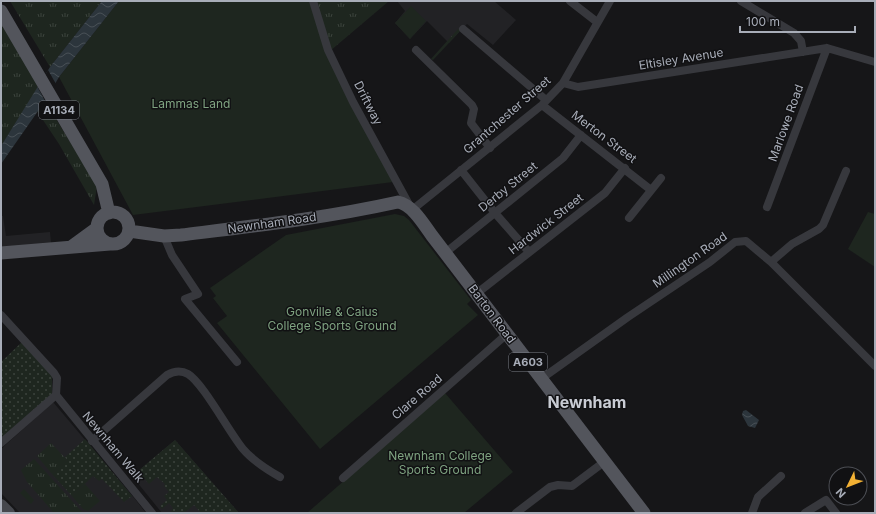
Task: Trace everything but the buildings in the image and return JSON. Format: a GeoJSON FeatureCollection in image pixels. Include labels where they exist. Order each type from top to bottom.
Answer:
{"type":"FeatureCollection","features":[{"type":"Feature","properties":{"kind":"main road","name":"A1134"},"geometry":{"type":"LineString","coordinates":[[1,11],[102,184],[109,213]]}},
{"type":"Feature","properties":{"kind":"main road","name":"Newnham Road"},"geometry":{"type":"LineString","coordinates":[[129,231],[164,236],[293,221],[354,212],[398,202],[404,203],[412,210]]}},
{"type":"Feature","properties":{"kind":"main road","name":"Barton Road"},"geometry":{"type":"LineString","coordinates":[[412,210],[644,513]]}},
{"type":"Feature","properties":{"kind":"main road"},"geometry":{"type":"LineString","coordinates":[[1,253],[69,248],[121,242],[126,238],[129,231],[127,220],[123,215],[109,213],[101,218],[97,228],[80,243],[69,248]]}},
{"type":"Feature","properties":{"kind":"main road"},"geometry":{"type":"LineString","coordinates":[[97,228],[101,238],[110,244]]}},
{"type":"Feature","properties":{"kind":"street","name":"Driftway"},"geometry":{"type":"LineString","coordinates":[[313,1],[328,50],[353,102],[412,210]]}},
{"type":"Feature","properties":{"kind":"street"},"geometry":{"type":"LineString","coordinates":[[570,1],[597,22]]}},
{"type":"Feature","properties":{"kind":"street","name":"Grantchester Street"},"geometry":{"type":"LineString","coordinates":[[412,210],[490,148],[544,102],[563,83],[610,1]]}},
{"type":"Feature","properties":{"kind":"street"},"geometry":{"type":"LineString","coordinates":[[741,1],[794,33],[801,41],[803,52]]}},
{"type":"Feature","properties":{"kind":"street","name":"Merton Street"},"geometry":{"type":"LineString","coordinates":[[463,29],[581,135],[625,168],[651,190]]}},
{"type":"Feature","properties":{"kind":"street"},"geometry":{"type":"LineString","coordinates":[[826,48],[875,62]]}},
{"type":"Feature","properties":{"kind":"street","name":"Eltisley Avenue"},"geometry":{"type":"LineString","coordinates":[[563,83],[578,87],[826,48]]}},
{"type":"Feature","properties":{"kind":"street","name":"Marlowe Road"},"geometry":{"type":"LineString","coordinates":[[768,207],[826,48]]}},
{"type":"Feature","properties":{"kind":"street"},"geometry":{"type":"LineString","coordinates":[[416,50],[472,105],[474,109],[471,124],[490,148]]}},
{"type":"Feature","properties":{"kind":"street","name":"Derby Street"},"geometry":{"type":"LineString","coordinates":[[445,253],[563,158],[581,135]]}},
{"type":"Feature","properties":{"kind":"street","name":"Hardwick Street"},"geometry":{"type":"LineString","coordinates":[[476,294],[605,193],[625,168]]}},
{"type":"Feature","properties":{"kind":"street"},"geometry":{"type":"LineString","coordinates":[[461,170],[495,213],[529,252]]}},
{"type":"Feature","properties":{"kind":"street"},"geometry":{"type":"LineString","coordinates":[[771,262],[792,244],[819,229],[823,225],[846,171]]}},
{"type":"Feature","properties":{"kind":"street"},"geometry":{"type":"LineString","coordinates":[[629,218],[661,178]]}},
{"type":"Feature","properties":{"kind":"street"},"geometry":{"type":"LineString","coordinates":[[164,236],[172,255],[198,294],[185,299],[237,362]]}},
{"type":"Feature","properties":{"kind":"street","name":"Millington Road"},"geometry":{"type":"LineString","coordinates":[[541,379],[628,317],[710,262],[735,242],[746,241],[771,262],[875,366]]}},
{"type":"Feature","properties":{"kind":"street"},"geometry":{"type":"LineString","coordinates":[[1,315],[57,378],[56,395],[1,443]]}},
{"type":"Feature","properties":{"kind":"street","name":"Clare Road"},"geometry":{"type":"LineString","coordinates":[[343,478],[507,334]]}},
{"type":"Feature","properties":{"kind":"street"},"geometry":{"type":"LineString","coordinates":[[92,441],[167,375],[178,371],[183,372],[195,380],[243,450],[258,464],[280,477]]}},
{"type":"Feature","properties":{"kind":"street","name":"Newnham Walk"},"geometry":{"type":"LineString","coordinates":[[56,395],[152,513]]}},
{"type":"Feature","properties":{"kind":"street"},"geometry":{"type":"LineString","coordinates":[[516,513],[550,487],[558,485],[572,486],[604,462]]}},
{"type":"Feature","properties":{"kind":"street"},"geometry":{"type":"LineString","coordinates":[[752,513],[758,497],[781,476]]}},
{"type":"Feature","properties":{"kind":"street"},"geometry":{"type":"LineString","coordinates":[[805,513],[826,500],[836,513]]}},
{"type":"Feature","properties":{"kind":"street"},"geometry":{"type":"LineString","coordinates":[[1,505],[9,513]]}},
{"type":"Feature","properties":{"kind":"shaded area"},"geometry":{"type":"Polygon","coordinates":[[[397,1],[494,1],[516,20],[493,45],[467,24],[449,43],[427,21],[410,39],[395,23],[405,11],[397,1]]]}},
{"type":"Feature","properties":{"kind":"shaded area"},"geometry":{"type":"Polygon","coordinates":[[[1,216],[3,216],[6,236],[50,232],[51,243],[1,248],[1,216]]]}},
{"type":"Feature","properties":{"kind":"shaded area"},"geometry":{"type":"Polygon","coordinates":[[[53,402],[146,513],[20,513],[1,493],[1,449],[53,402]]]}},
{"type":"Feature","properties":{"kind":"shaded area"},"geometry":{"type":"Polygon","coordinates":[[[175,440],[239,513],[162,513],[132,476],[175,440]]]}},
{"type":"Feature","properties":{"kind":"green space"},"geometry":{"type":"Polygon","coordinates":[[[10,1],[102,1],[50,67],[10,1]]]}},
{"type":"Feature","properties":{"kind":"green space","name":"Lammas Land"},"geometry":{"type":"Polygon","coordinates":[[[119,1],[309,1],[393,182],[133,215],[59,77],[119,1]]]}},
{"type":"Feature","properties":{"kind":"green space"},"geometry":{"type":"Polygon","coordinates":[[[315,1],[389,1],[330,51],[315,1]]]}},
{"type":"Feature","properties":{"kind":"green space"},"geometry":{"type":"Polygon","coordinates":[[[411,6],[426,21],[410,39],[395,23],[411,6]]]}},
{"type":"Feature","properties":{"kind":"green space"},"geometry":{"type":"Polygon","coordinates":[[[1,22],[36,81],[38,88],[1,146],[1,22]]]}},
{"type":"Feature","properties":{"kind":"green space"},"geometry":{"type":"Polygon","coordinates":[[[458,29],[461,30],[433,60],[431,59],[458,29]]]}},
{"type":"Feature","properties":{"kind":"green space"},"geometry":{"type":"Polygon","coordinates":[[[45,101],[97,186],[94,205],[59,144],[37,111],[45,101]]]}},
{"type":"Feature","properties":{"kind":"green space"},"geometry":{"type":"Polygon","coordinates":[[[868,212],[875,214],[875,267],[848,249],[868,212]]]}},
{"type":"Feature","properties":{"kind":"green space","name":"Gonville & Caius College Sports Ground"},"geometry":{"type":"Polygon","coordinates":[[[395,214],[404,216],[409,220],[471,300],[467,304],[478,315],[320,449],[217,323],[227,316],[213,298],[216,296],[210,288],[286,235],[395,214]]]}},
{"type":"Feature","properties":{"kind":"green space"},"geometry":{"type":"Polygon","coordinates":[[[22,342],[52,375],[52,394],[1,439],[1,362],[22,342]]]}},
{"type":"Feature","properties":{"kind":"green space","name":"Newnham College Sports Ground"},"geometry":{"type":"Polygon","coordinates":[[[445,393],[513,472],[464,513],[307,513],[445,393]]]}},
{"type":"Feature","properties":{"kind":"green space"},"geometry":{"type":"Polygon","coordinates":[[[85,439],[132,496],[124,502],[102,479],[99,481],[93,476],[72,496],[52,474],[67,460],[65,457],[85,439]]]}},
{"type":"Feature","properties":{"kind":"green space"},"geometry":{"type":"Polygon","coordinates":[[[175,440],[239,513],[201,513],[194,505],[184,513],[170,513],[173,508],[169,503],[162,509],[160,506],[167,500],[164,496],[169,492],[164,486],[165,484],[157,477],[149,484],[138,471],[175,440]]]}},
{"type":"Feature","properties":{"kind":"green space"},"geometry":{"type":"Polygon","coordinates":[[[51,443],[67,460],[52,474],[37,456],[51,443]]]}},
{"type":"Feature","properties":{"kind":"green space"},"geometry":{"type":"Polygon","coordinates":[[[34,459],[83,513],[54,513],[27,482],[21,470],[34,459]]]}},
{"type":"Feature","properties":{"kind":"green space"},"geometry":{"type":"Polygon","coordinates":[[[85,484],[100,501],[88,511],[83,509],[72,496],[85,484]]]}},
{"type":"Feature","properties":{"kind":"green space"},"geometry":{"type":"Polygon","coordinates":[[[24,489],[34,500],[31,504],[20,493],[24,489]]]}},
{"type":"Feature","properties":{"kind":"water"},"geometry":{"type":"Polygon","coordinates":[[[102,1],[119,1],[59,77],[45,101],[1,164],[1,146],[50,67],[102,1]]]}},
{"type":"Feature","properties":{"kind":"water"},"geometry":{"type":"Polygon","coordinates":[[[746,410],[759,420],[755,428],[748,426],[742,415],[743,411],[746,410]]]}},
{"type":"Feature","properties":{"kind":"pier"},"geometry":{"type":"Polygon","coordinates":[[[48,70],[56,84],[45,101],[38,88],[48,70]]]}},
{"type":"Feature","properties":{"kind":"district","name":"Newnham"},"geometry":{"type":"Point","coordinates":[587,402]}}]}
